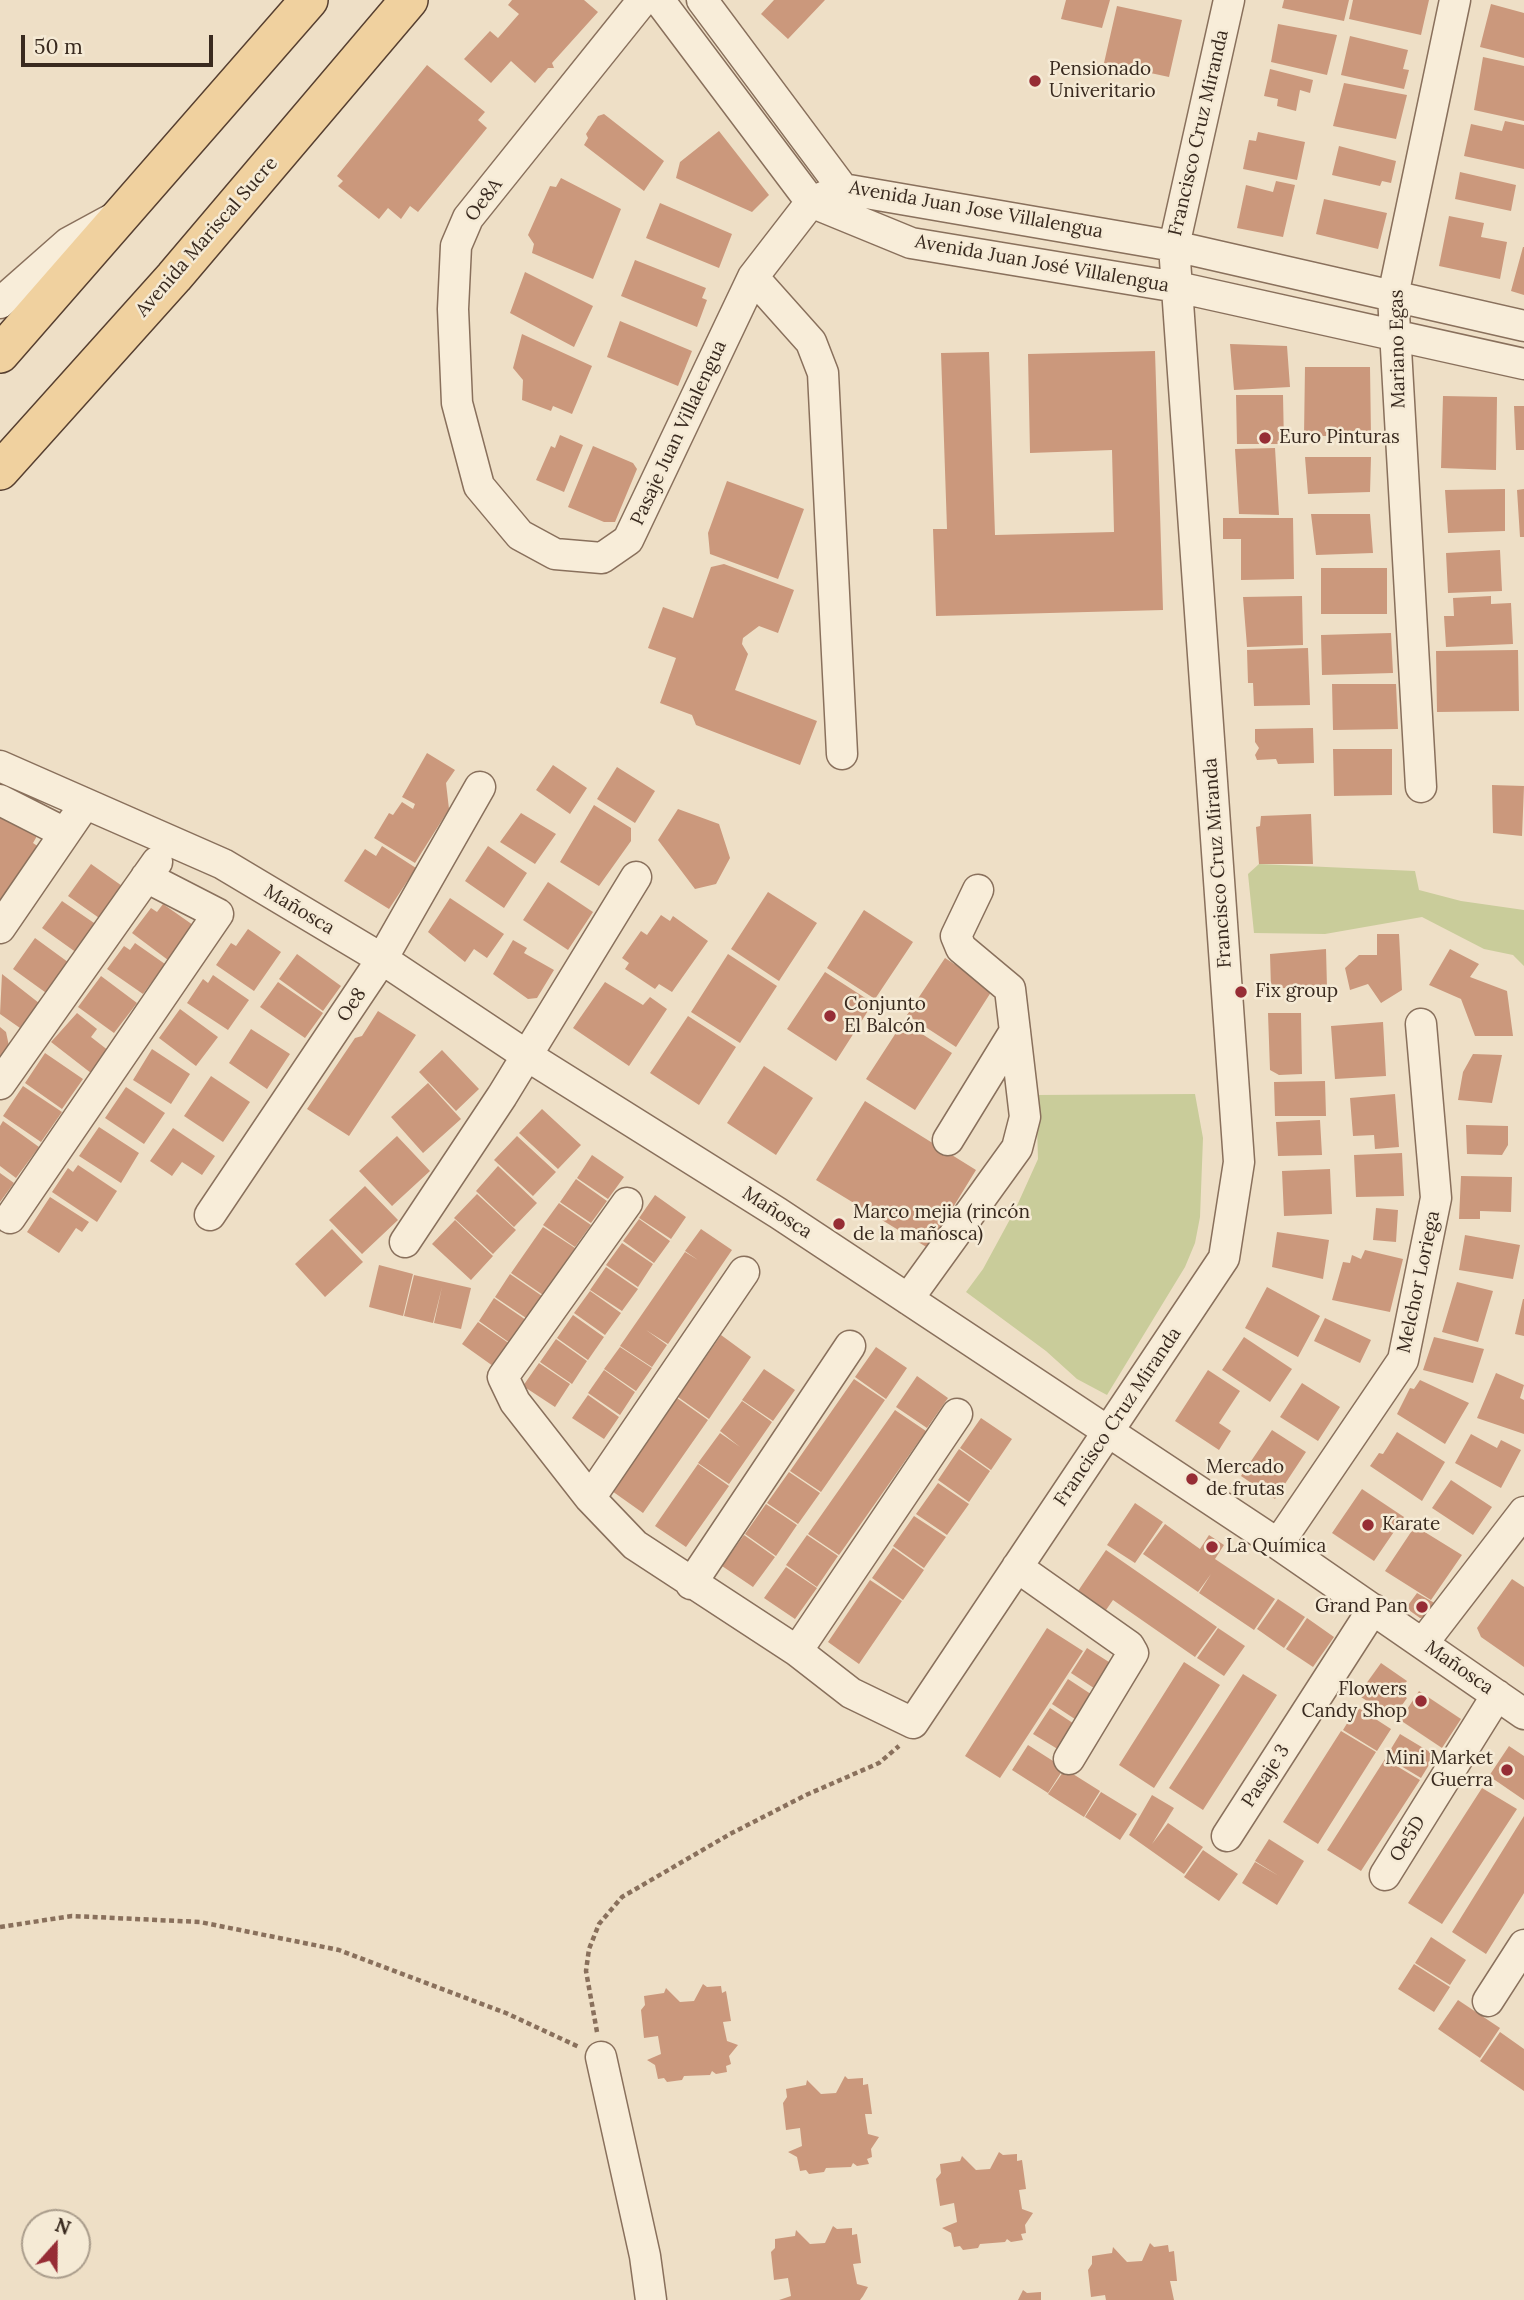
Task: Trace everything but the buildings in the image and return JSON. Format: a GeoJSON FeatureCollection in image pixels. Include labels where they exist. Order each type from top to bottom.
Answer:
{"type":"FeatureCollection","features":[{"type":"Feature","properties":{"kind":"main road"},"geometry":{"type":"LineString","coordinates":[[0,354],[309,0]]}},
{"type":"Feature","properties":{"kind":"main road","name":"Avenida Mariscal Sucre"},"geometry":{"type":"LineString","coordinates":[[0,471],[174,278],[409,0]]}},
{"type":"Feature","properties":{"kind":"street","name":"Oe8A"},"geometry":{"type":"LineString","coordinates":[[480,486],[457,404],[453,310],[456,246],[468,218],[643,0]]}},
{"type":"Feature","properties":{"kind":"street"},"geometry":{"type":"LineString","coordinates":[[659,0],[811,202],[843,189]]}},
{"type":"Feature","properties":{"kind":"street","name":"Avenida Juan Jose Villalengua"},"geometry":{"type":"LineString","coordinates":[[702,0],[843,189],[1174,246]]}},
{"type":"Feature","properties":{"kind":"street","name":"Francisco Cruz Miranda"},"geometry":{"type":"LineString","coordinates":[[913,1723],[1224,1258],[1239,1162],[1174,246],[1230,0]]}},
{"type":"Feature","properties":{"kind":"street","name":"Mariano Egas"},"geometry":{"type":"LineString","coordinates":[[1422,787],[1393,296],[1455,0]]}},
{"type":"Feature","properties":{"kind":"street","name":"Pasaje Juan Villalengua"},"geometry":{"type":"LineString","coordinates":[[480,486],[520,535],[555,554],[602,558],[628,540],[753,277],[811,202]]}},
{"type":"Feature","properties":{"kind":"street","name":"Avenida Juan José Villalengua"},"geometry":{"type":"LineString","coordinates":[[811,202],[911,243],[1177,287],[1524,364]]}},
{"type":"Feature","properties":{"kind":"street"},"geometry":{"type":"LineString","coordinates":[[0,303],[68,243],[123,213]]}},
{"type":"Feature","properties":{"kind":"street"},"geometry":{"type":"LineString","coordinates":[[1174,246],[1524,326]]}},
{"type":"Feature","properties":{"kind":"street"},"geometry":{"type":"LineString","coordinates":[[753,277],[811,342],[823,373],[842,754]]}},
{"type":"Feature","properties":{"kind":"street","name":"Mañosca"},"geometry":{"type":"LineString","coordinates":[[0,766],[223,864],[382,959],[526,1055],[778,1213],[1278,1544],[1524,1714]]}},
{"type":"Feature","properties":{"kind":"street","name":"Oe8"},"geometry":{"type":"LineString","coordinates":[[210,1215],[382,959],[480,787]]}},
{"type":"Feature","properties":{"kind":"street"},"geometry":{"type":"LineString","coordinates":[[0,800],[65,833]]}},
{"type":"Feature","properties":{"kind":"street"},"geometry":{"type":"LineString","coordinates":[[0,928],[85,804]]}},
{"type":"Feature","properties":{"kind":"street"},"geometry":{"type":"LineString","coordinates":[[0,1084],[171,842]]}},
{"type":"Feature","properties":{"kind":"street"},"geometry":{"type":"LineString","coordinates":[[10,1218],[218,914],[146,877]]}},
{"type":"Feature","properties":{"kind":"street"},"geometry":{"type":"LineString","coordinates":[[405,1242],[526,1055],[636,877]]}},
{"type":"Feature","properties":{"kind":"street"},"geometry":{"type":"LineString","coordinates":[[908,1299],[1017,1148],[1025,1117],[1010,989],[961,948],[956,936],[978,890]]}},
{"type":"Feature","properties":{"kind":"street","name":"Melchor Loriega"},"geometry":{"type":"LineString","coordinates":[[1278,1544],[1403,1360],[1436,1198],[1422,1024]]}},
{"type":"Feature","properties":{"kind":"street"},"geometry":{"type":"LineString","coordinates":[[947,1140],[1015,1031]]}},
{"type":"Feature","properties":{"kind":"street"},"geometry":{"type":"LineString","coordinates":[[627,1203],[503,1377],[515,1402],[590,1498],[635,1545],[797,1651],[850,1693],[913,1723]]}},
{"type":"Feature","properties":{"kind":"street"},"geometry":{"type":"LineString","coordinates":[[590,1498],[744,1272]]}},
{"type":"Feature","properties":{"kind":"street"},"geometry":{"type":"LineString","coordinates":[[691,1584],[850,1346]]}},
{"type":"Feature","properties":{"kind":"street"},"geometry":{"type":"LineString","coordinates":[[797,1651],[957,1413]]}},
{"type":"Feature","properties":{"kind":"street"},"geometry":{"type":"LineString","coordinates":[[1423,1643],[1524,1512]]}},
{"type":"Feature","properties":{"kind":"street"},"geometry":{"type":"LineString","coordinates":[[1017,1567],[1129,1646],[1133,1653],[1069,1759]]}},
{"type":"Feature","properties":{"kind":"street","name":"Pasaje 3"},"geometry":{"type":"LineString","coordinates":[[1227,1836],[1373,1609]]}},
{"type":"Feature","properties":{"kind":"street","name":"Oe5D"},"geometry":{"type":"LineString","coordinates":[[1385,1875],[1497,1695]]}},
{"type":"Feature","properties":{"kind":"street"},"geometry":{"type":"LineString","coordinates":[[1488,2001],[1524,1945]]}},
{"type":"Feature","properties":{"kind":"street"},"geometry":{"type":"LineString","coordinates":[[601,2057],[645,2256],[651,2300]]}},
{"type":"Feature","properties":{"kind":"path"},"geometry":{"type":"LineString","coordinates":[[601,2057],[586,1971],[587,1960],[599,1924],[622,1897],[741,1828],[806,1795],[879,1763],[897,1748],[913,1723]]}},
{"type":"Feature","properties":{"kind":"path"},"geometry":{"type":"LineString","coordinates":[[0,1927],[72,1916],[200,1923],[339,1950],[506,2013],[601,2057]]}},
{"type":"Feature","properties":{"kind":"green space"},"geometry":{"type":"Polygon","coordinates":[[[1259,864],[1415,871],[1419,890],[1461,901],[1524,910],[1524,966],[1513,955],[1484,949],[1422,917],[1325,934],[1254,933],[1248,874],[1259,864]]]}},
{"type":"Feature","properties":{"kind":"green space"},"geometry":{"type":"Polygon","coordinates":[[[1195,1094],[1203,1138],[1200,1217],[1195,1243],[1185,1267],[1107,1395],[1077,1379],[1046,1351],[966,1292],[983,1269],[1015,1210],[1038,1159],[1036,1095],[1195,1094]]]}},
{"type":"Feature","properties":{"kind":"place","name":"Pensionado Univeritario"},"geometry":{"type":"Point","coordinates":[1035,81]}},
{"type":"Feature","properties":{"kind":"place","name":"Euro Pinturas"},"geometry":{"type":"Point","coordinates":[1265,438]}},
{"type":"Feature","properties":{"kind":"place","name":"Fix group"},"geometry":{"type":"Point","coordinates":[1241,992]}},
{"type":"Feature","properties":{"kind":"place","name":"Conjunto El Balcón"},"geometry":{"type":"Point","coordinates":[830,1016]}},
{"type":"Feature","properties":{"kind":"place","name":"Marco mejia (rincón de la mañosca)"},"geometry":{"type":"Point","coordinates":[839,1224]}},
{"type":"Feature","properties":{"kind":"place","name":"Mercado de frutas"},"geometry":{"type":"Point","coordinates":[1192,1479]}},
{"type":"Feature","properties":{"kind":"place","name":"Karate"},"geometry":{"type":"Point","coordinates":[1368,1525]}},
{"type":"Feature","properties":{"kind":"place","name":"La Química"},"geometry":{"type":"Point","coordinates":[1212,1547]}},
{"type":"Feature","properties":{"kind":"place","name":"Grand Pan"},"geometry":{"type":"Point","coordinates":[1422,1607]}},
{"type":"Feature","properties":{"kind":"place","name":"Flowers Candy Shop"},"geometry":{"type":"Point","coordinates":[1421,1701]}},
{"type":"Feature","properties":{"kind":"place","name":"Mini Market Guerra"},"geometry":{"type":"Point","coordinates":[1507,1770]}}]}
